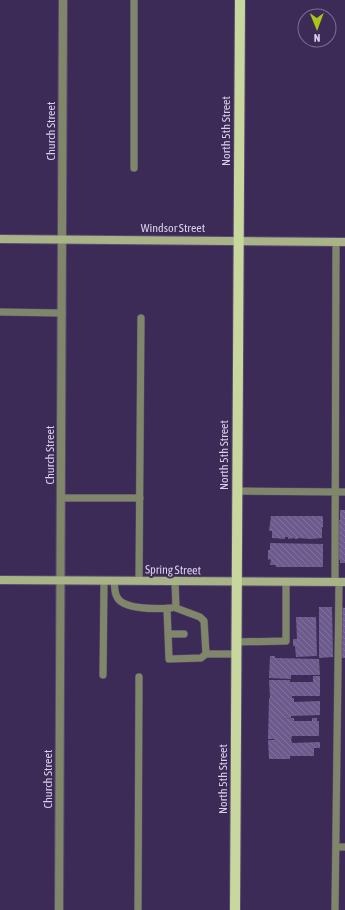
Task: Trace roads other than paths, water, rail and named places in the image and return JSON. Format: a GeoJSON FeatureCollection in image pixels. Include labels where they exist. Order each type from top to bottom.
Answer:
{"type":"FeatureCollection","features":[{"type":"Feature","properties":{"kind":"main road","name":"North 5th Street"},"geometry":{"type":"LineString","coordinates":[[235,910],[240,0]]}},
{"type":"Feature","properties":{"kind":"main road","name":"Windsor Street"},"geometry":{"type":"LineString","coordinates":[[0,239],[345,242]]}},
{"type":"Feature","properties":{"kind":"main road","name":"Spring Street"},"geometry":{"type":"LineString","coordinates":[[0,580],[339,582]]}},
{"type":"Feature","properties":{"kind":"street","name":"Church Street"},"geometry":{"type":"LineString","coordinates":[[59,910],[63,0]]}},
{"type":"Feature","properties":{"kind":"lane"},"geometry":{"type":"LineString","coordinates":[[134,0],[134,168]]}},
{"type":"Feature","properties":{"kind":"lane"},"geometry":{"type":"LineString","coordinates":[[335,910],[339,582],[335,492],[336,242]]}},
{"type":"Feature","properties":{"kind":"lane"},"geometry":{"type":"LineString","coordinates":[[0,312],[62,313]]}},
{"type":"Feature","properties":{"kind":"lane"},"geometry":{"type":"LineString","coordinates":[[139,581],[141,318]]}},
{"type":"Feature","properties":{"kind":"lane"},"geometry":{"type":"LineString","coordinates":[[336,337],[345,336]]}},
{"type":"Feature","properties":{"kind":"lane"},"geometry":{"type":"LineString","coordinates":[[237,491],[345,492]]}},
{"type":"Feature","properties":{"kind":"lane"},"geometry":{"type":"LineString","coordinates":[[62,498],[140,498]]}},
{"type":"Feature","properties":{"kind":"lane"},"geometry":{"type":"LineString","coordinates":[[103,675],[104,581]]}},
{"type":"Feature","properties":{"kind":"lane"},"geometry":{"type":"LineString","coordinates":[[114,581],[117,597],[122,603],[138,607],[176,608],[204,620],[203,634],[206,654]]}},
{"type":"Feature","properties":{"kind":"lane"},"geometry":{"type":"LineString","coordinates":[[175,582],[176,608]]}},
{"type":"Feature","properties":{"kind":"lane"},"geometry":{"type":"LineString","coordinates":[[236,642],[286,641],[286,582]]}},
{"type":"Feature","properties":{"kind":"lane"},"geometry":{"type":"LineString","coordinates":[[167,608],[169,659],[201,658],[206,654],[236,654]]}},
{"type":"Feature","properties":{"kind":"lane"},"geometry":{"type":"LineString","coordinates":[[168,634],[184,634]]}},
{"type":"Feature","properties":{"kind":"lane"},"geometry":{"type":"LineString","coordinates":[[138,910],[139,677]]}},
{"type":"Feature","properties":{"kind":"lane"},"geometry":{"type":"LineString","coordinates":[[336,846],[345,846]]}}]}
